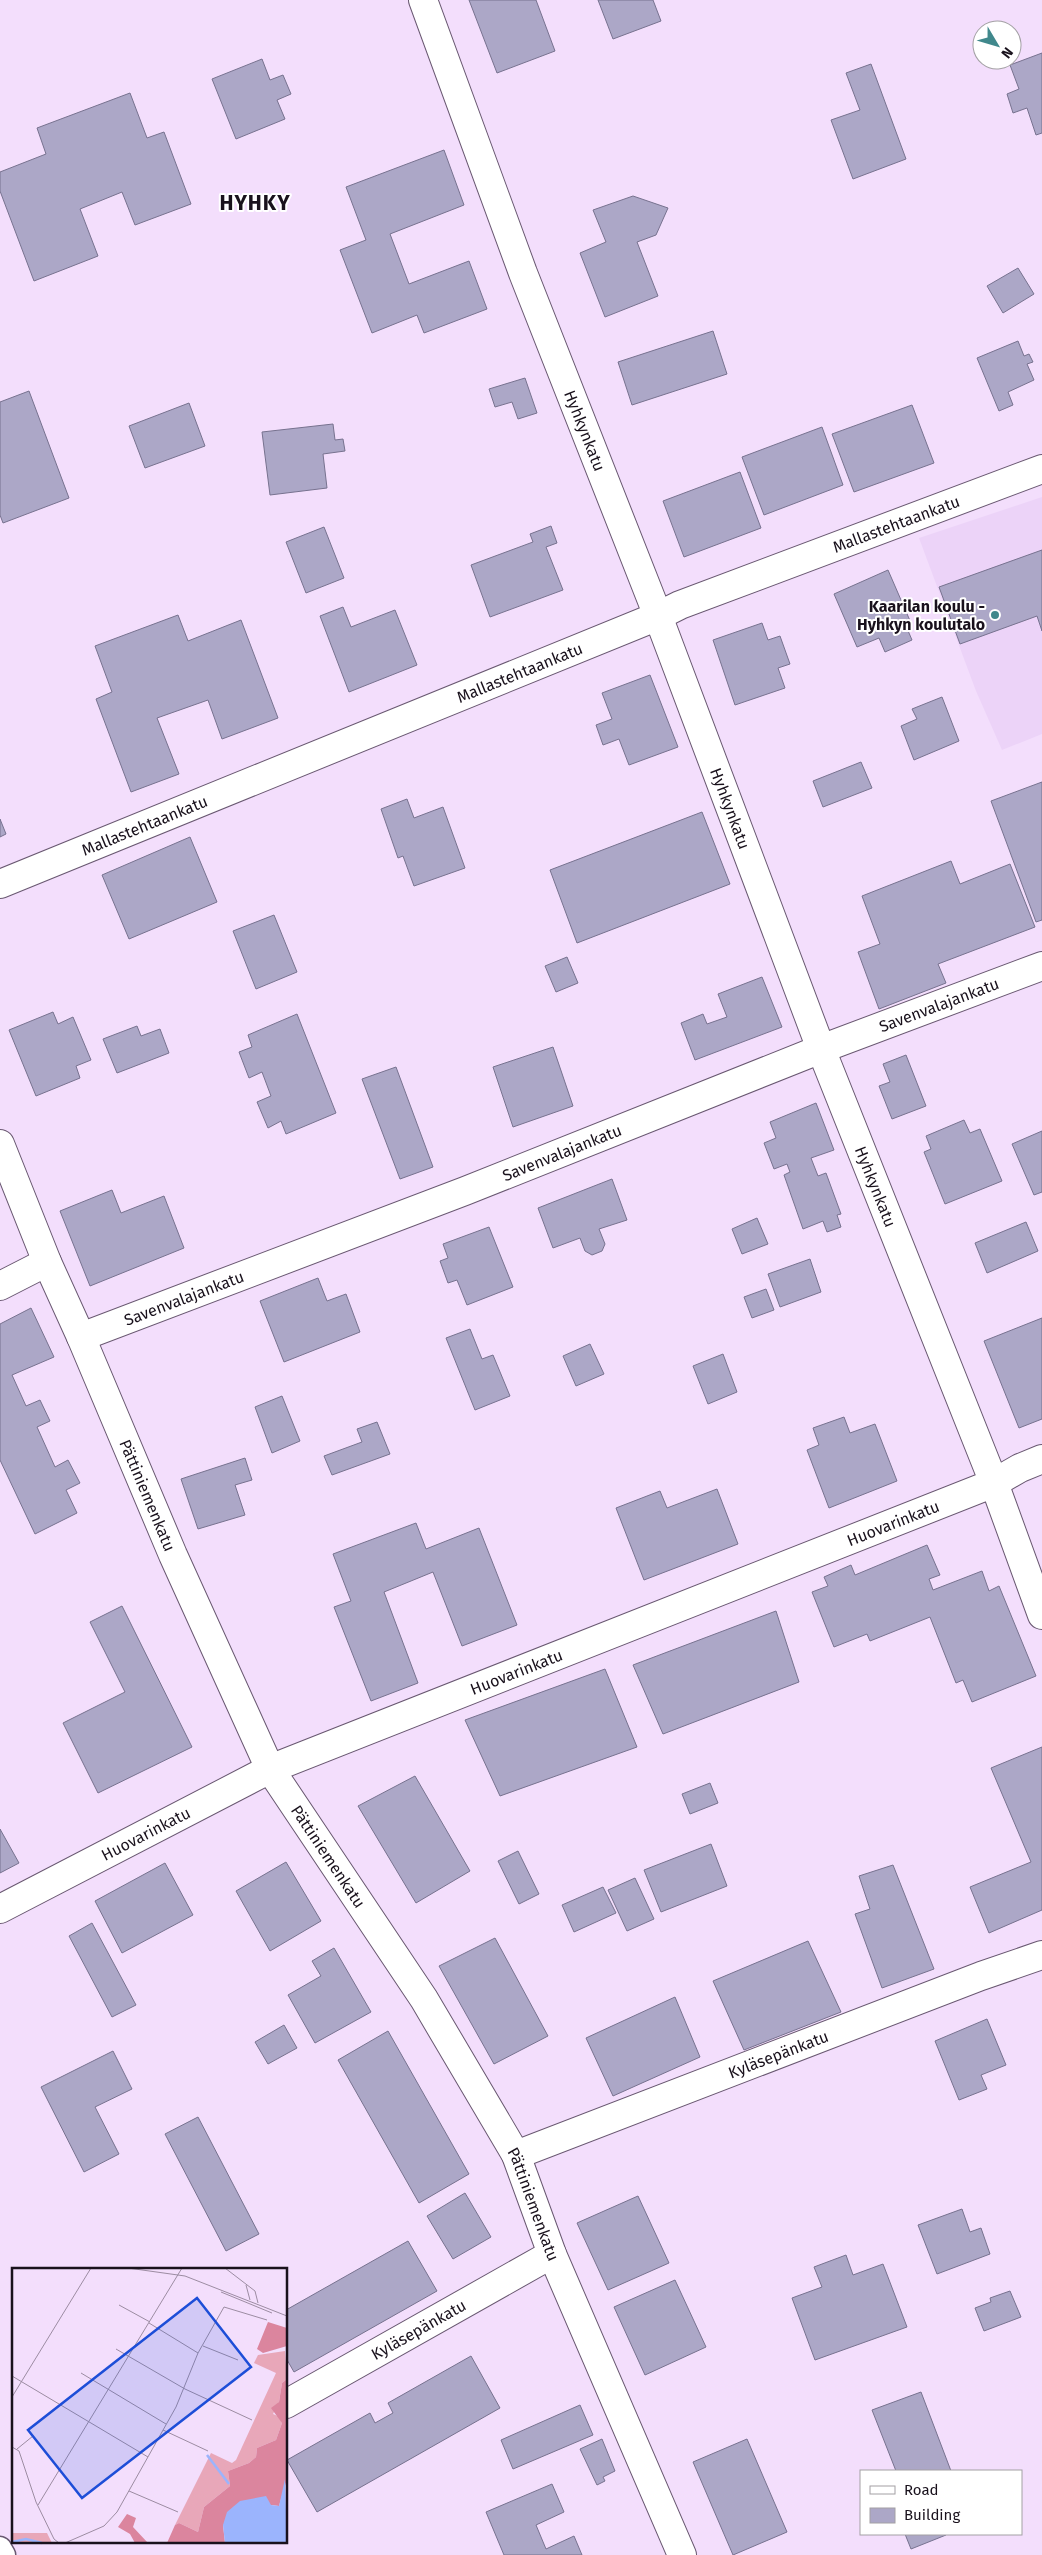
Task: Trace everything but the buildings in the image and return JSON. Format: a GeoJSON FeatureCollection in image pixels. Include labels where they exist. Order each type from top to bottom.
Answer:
{"type":"FeatureCollection","features":[{"type":"Feature","properties":{"kind":"street","name":"Hyhkynkatu"},"geometry":{"type":"LineString","coordinates":[[423,0],[523,274],[658,616],[822,1049],[994,1483],[1042,1615]]}},
{"type":"Feature","properties":{"kind":"street","name":"Mallastehtaankatu"},"geometry":{"type":"LineString","coordinates":[[0,884],[658,616],[680,605],[1042,469]]}},
{"type":"Feature","properties":{"kind":"street","name":"Savenvalajankatu"},"geometry":{"type":"LineString","coordinates":[[82,1337],[465,1191],[822,1049],[1042,966]]}},
{"type":"Feature","properties":{"kind":"street","name":"Pättiniemenkatu"},"geometry":{"type":"LineString","coordinates":[[0,1144],[47,1262],[82,1337],[172,1555],[270,1769],[424,1999],[516,2155],[552,2254],[682,2555]]}},
{"type":"Feature","properties":{"kind":"street"},"geometry":{"type":"LineString","coordinates":[[0,1286],[47,1262]]}},
{"type":"Feature","properties":{"kind":"street","name":"Huovarinkatu"},"geometry":{"type":"LineString","coordinates":[[0,1909],[270,1769],[994,1483],[1020,1468],[1042,1459]]}},
{"type":"Feature","properties":{"kind":"street","name":"Kyläsepänkatu"},"geometry":{"type":"LineString","coordinates":[[516,2155],[973,1979],[1042,1955]]}},
{"type":"Feature","properties":{"kind":"street","name":"Kyläsepänkatu"},"geometry":{"type":"LineString","coordinates":[[288,2403],[552,2254]]}},
{"type":"Feature","properties":{"kind":"lane"},"geometry":{"type":"LineString","coordinates":[[0,2548],[4,2555]]}},
{"type":"Feature","properties":{"kind":"shaded area","name":"Kaarilan koulu - Hyhkyn koulutalo"},"geometry":{"type":"Polygon","coordinates":[[[1042,497],[1042,734],[1002,750],[976,691],[919,538],[1042,497]]]}},
{"type":"Feature","properties":{"kind":"place","name":"Kaarilan koulu - Hyhkyn koulutalo"},"geometry":{"type":"Point","coordinates":[995,615]}},
{"type":"Feature","properties":{"kind":"district","name":"HYHKY"},"geometry":{"type":"Point","coordinates":[255,203]}}]}
